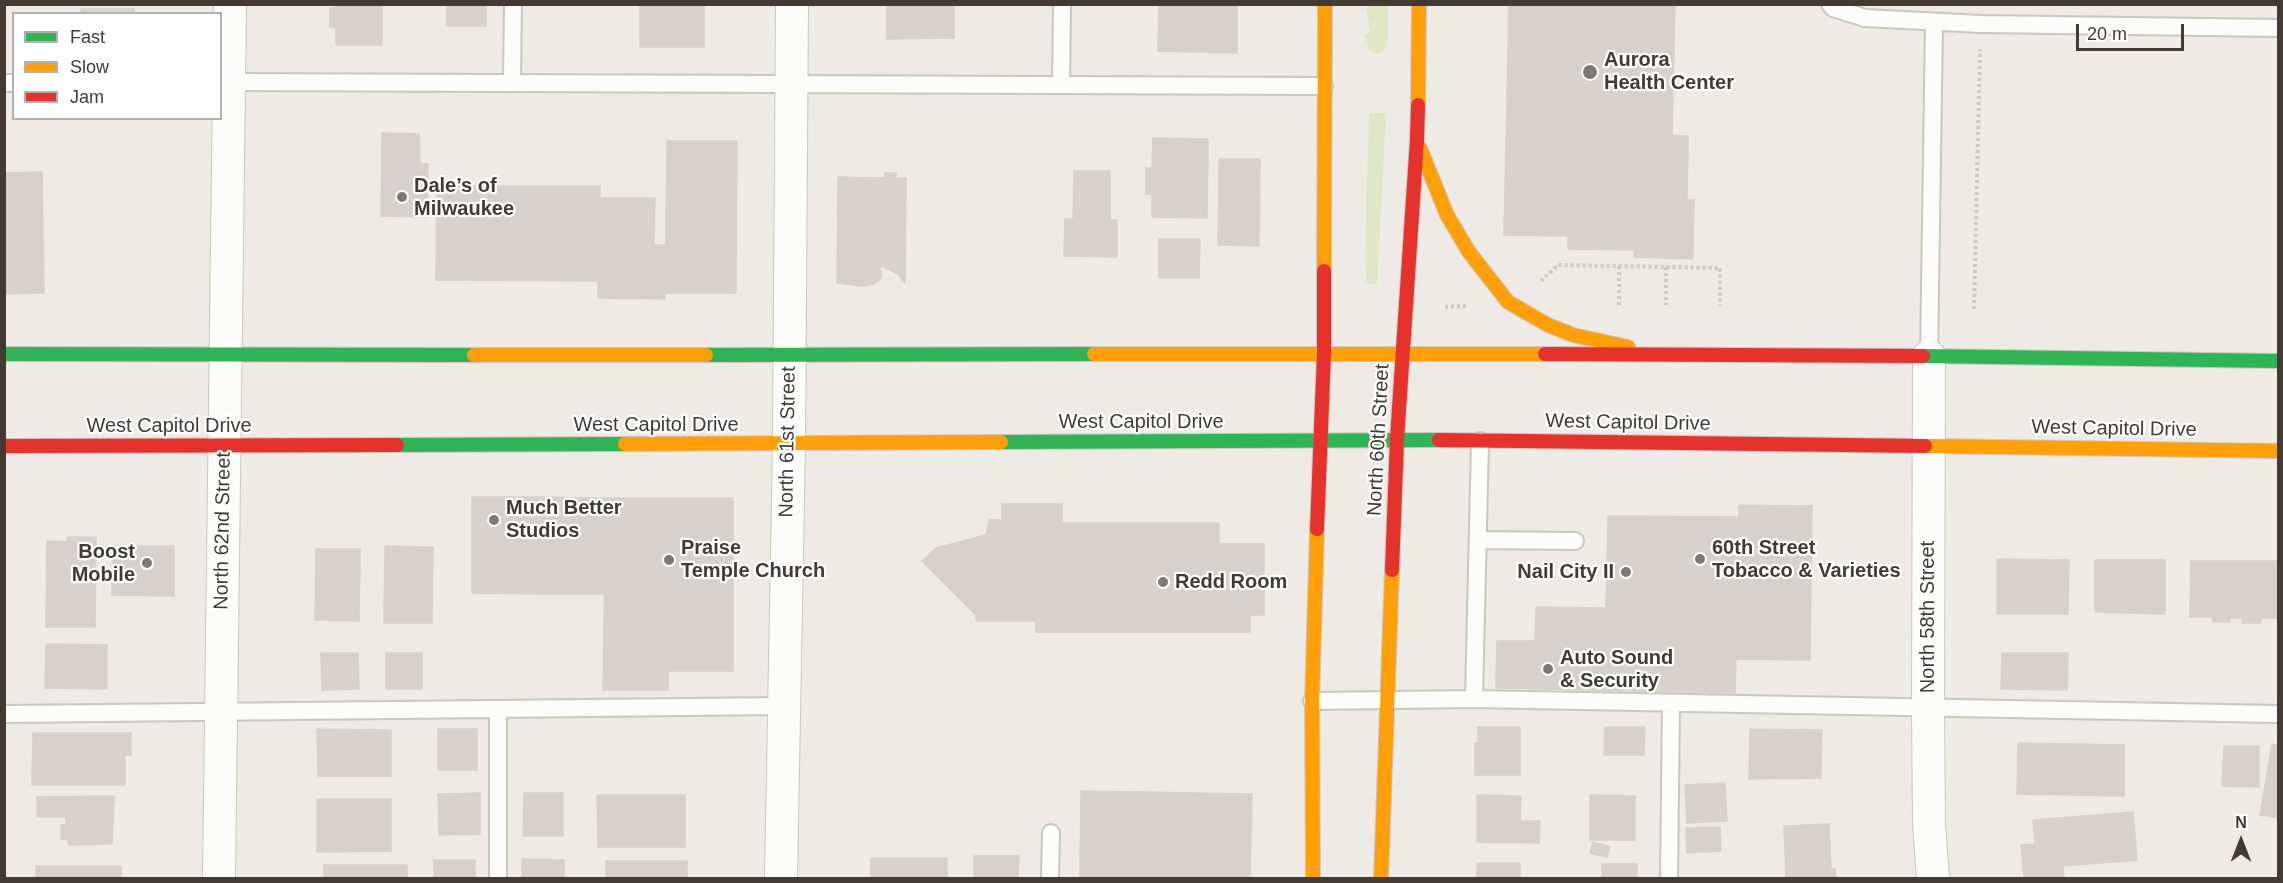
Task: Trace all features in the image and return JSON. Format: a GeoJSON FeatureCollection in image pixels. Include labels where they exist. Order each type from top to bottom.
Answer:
{"type":"FeatureCollection","features":[{"type":"Feature","properties":{"kind":"main road"},"geometry":{"type":"LineString","coordinates":[[1313,879],[1312,701],[1319,440],[1324,353],[1325,4]]}},
{"type":"Feature","properties":{"kind":"main road","name":"North 60th Street"},"geometry":{"type":"LineString","coordinates":[[1381,879],[1396,439],[1417,140],[1419,4]]}},
{"type":"Feature","properties":{"kind":"main road"},"geometry":{"type":"LineString","coordinates":[[1417,140],[1447,215],[1469,252],[1508,302],[1548,325],[1573,335],[1666,354]]}},
{"type":"Feature","properties":{"kind":"main road"},"geometry":{"type":"LineString","coordinates":[[4,354],[1403,353],[1929,356],[2278,361]]}},
{"type":"Feature","properties":{"kind":"main road","name":"West Capitol Drive"},"geometry":{"type":"LineString","coordinates":[[4,446],[789,444],[1396,439],[2278,451]]}},
{"type":"Feature","properties":{"kind":"street","name":"North 62nd Street"},"geometry":{"type":"LineString","coordinates":[[219,879],[225,445],[224,82],[230,4]]}},
{"type":"Feature","properties":{"kind":"street","name":"North 61st Street"},"geometry":{"type":"LineString","coordinates":[[781,879],[789,444],[792,4]]}},
{"type":"Feature","properties":{"kind":"street","name":"North 58th Street"},"geometry":{"type":"LineString","coordinates":[[1929,356],[1928,708],[1929,824],[1933,879]]}},
{"type":"Feature","properties":{"kind":"lane"},"geometry":{"type":"LineString","coordinates":[[512,83],[513,4]]}},
{"type":"Feature","properties":{"kind":"lane"},"geometry":{"type":"LineString","coordinates":[[1061,85],[1062,4]]}},
{"type":"Feature","properties":{"kind":"lane"},"geometry":{"type":"LineString","coordinates":[[1830,4],[1833,8],[1865,18],[1934,22],[2278,28]]}},
{"type":"Feature","properties":{"kind":"lane"},"geometry":{"type":"LineString","coordinates":[[1929,356],[1934,22]]}},
{"type":"Feature","properties":{"kind":"lane"},"geometry":{"type":"LineString","coordinates":[[224,82],[1324,86]]}},
{"type":"Feature","properties":{"kind":"lane"},"geometry":{"type":"LineString","coordinates":[[1474,699],[1480,441]]}},
{"type":"Feature","properties":{"kind":"lane"},"geometry":{"type":"LineString","coordinates":[[1478,540],[1575,541]]}},
{"type":"Feature","properties":{"kind":"lane"},"geometry":{"type":"LineString","coordinates":[[1312,701],[1474,699],[2278,714]]}},
{"type":"Feature","properties":{"kind":"lane"},"geometry":{"type":"LineString","coordinates":[[1669,879],[1671,704]]}},
{"type":"Feature","properties":{"kind":"lane"},"geometry":{"type":"LineString","coordinates":[[4,714],[784,706]]}},
{"type":"Feature","properties":{"kind":"lane"},"geometry":{"type":"LineString","coordinates":[[498,710],[498,879]]}},
{"type":"Feature","properties":{"kind":"lane"},"geometry":{"type":"LineString","coordinates":[[1050,879],[1051,833]]}},
{"type":"Feature","properties":{"kind":"path"},"geometry":{"type":"LineString","coordinates":[[1974,309],[1981,24]]}},
{"type":"Feature","properties":{"kind":"path"},"geometry":{"type":"LineString","coordinates":[[1541,281],[1558,265],[1720,268],[1720,306]]}},
{"type":"Feature","properties":{"kind":"path"},"geometry":{"type":"LineString","coordinates":[[1619,266],[1619,305]]}},
{"type":"Feature","properties":{"kind":"path"},"geometry":{"type":"LineString","coordinates":[[1666,267],[1666,305]]}},
{"type":"Feature","properties":{"kind":"green space"},"geometry":{"type":"Polygon","coordinates":[[[1366,5],[1388,5],[1388,44],[1383,52],[1377,54],[1369,50],[1364,35],[1370,32],[1366,5]]]}},
{"type":"Feature","properties":{"kind":"green space"},"geometry":{"type":"Polygon","coordinates":[[[1369,113],[1386,113],[1377,285],[1367,284],[1365,262],[1369,113]]]}},
{"type":"Feature","properties":{"kind":"building"},"geometry":{"type":"Polygon","coordinates":[[[336,4],[382,4],[382,45],[336,45],[336,27],[330,27],[330,8],[336,8],[336,4]]]}},
{"type":"Feature","properties":{"kind":"building"},"geometry":{"type":"Polygon","coordinates":[[[447,4],[486,4],[486,26],[447,26],[447,4]]]}},
{"type":"Feature","properties":{"kind":"building"},"geometry":{"type":"Polygon","coordinates":[[[640,4],[704,4],[704,47],[640,47],[640,4]]]}},
{"type":"Feature","properties":{"kind":"building"},"geometry":{"type":"Polygon","coordinates":[[[887,4],[954,4],[954,38],[887,39],[887,4]]]}},
{"type":"Feature","properties":{"kind":"building"},"geometry":{"type":"Polygon","coordinates":[[[1159,4],[1237,4],[1237,53],[1158,51],[1159,4]]]}},
{"type":"Feature","properties":{"kind":"building","name":"Aurora Health Center"},"geometry":{"type":"Polygon","coordinates":[[[1509,4],[1675,4],[1672,135],[1688,136],[1687,200],[1694,200],[1693,259],[1634,257],[1634,250],[1568,249],[1568,236],[1504,235],[1509,4]]]}},
{"type":"Feature","properties":{"kind":"building"},"geometry":{"type":"Polygon","coordinates":[[[81,9],[134,9],[134,12],[81,12],[81,9]]]}},
{"type":"Feature","properties":{"kind":"building"},"geometry":{"type":"Polygon","coordinates":[[[382,133],[419,134],[420,164],[428,164],[427,217],[381,216],[382,133]]]}},
{"type":"Feature","properties":{"kind":"building"},"geometry":{"type":"Polygon","coordinates":[[[1153,138],[1208,139],[1207,218],[1152,217],[1152,194],[1146,194],[1146,168],[1152,168],[1153,138]]]}},
{"type":"Feature","properties":{"kind":"building"},"geometry":{"type":"Polygon","coordinates":[[[667,141],[737,141],[736,293],[665,293],[667,141]]]}},
{"type":"Feature","properties":{"kind":"building"},"geometry":{"type":"Polygon","coordinates":[[[1219,159],[1260,159],[1259,246],[1218,245],[1219,159]]]}},
{"type":"Feature","properties":{"kind":"building"},"geometry":{"type":"Polygon","coordinates":[[[1074,171],[1110,171],[1110,220],[1117,220],[1117,257],[1064,256],[1065,219],[1073,219],[1074,171]]]}},
{"type":"Feature","properties":{"kind":"building"},"geometry":{"type":"Polygon","coordinates":[[[42,172],[44,293],[4,294],[4,173],[42,172]]]}},
{"type":"Feature","properties":{"kind":"building"},"geometry":{"type":"Polygon","coordinates":[[[885,173],[896,173],[896,178],[906,178],[905,283],[898,274],[879,267],[881,278],[874,284],[862,286],[837,283],[838,177],[885,178],[885,173]]]}},
{"type":"Feature","properties":{"kind":"building"},"geometry":{"type":"Polygon","coordinates":[[[437,186],[600,186],[599,281],[436,280],[437,186]]]}},
{"type":"Feature","properties":{"kind":"building"},"geometry":{"type":"Polygon","coordinates":[[[600,198],[655,198],[654,245],[666,245],[665,299],[598,298],[600,198]]]}},
{"type":"Feature","properties":{"kind":"building"},"geometry":{"type":"Polygon","coordinates":[[[1159,239],[1200,239],[1199,278],[1159,278],[1159,239]]]}},
{"type":"Feature","properties":{"kind":"building"},"geometry":{"type":"Polygon","coordinates":[[[472,497],[538,497],[538,594],[472,593],[472,497]]]}},
{"type":"Feature","properties":{"kind":"building"},"geometry":{"type":"Polygon","coordinates":[[[538,497],[606,498],[603,594],[538,594],[538,497]]]}},
{"type":"Feature","properties":{"kind":"building"},"geometry":{"type":"Polygon","coordinates":[[[606,498],[733,498],[733,671],[668,671],[668,690],[603,690],[606,498]]]}},
{"type":"Feature","properties":{"kind":"building"},"geometry":{"type":"Polygon","coordinates":[[[1002,504],[1062,504],[1062,523],[1219,523],[1219,544],[1264,544],[1264,615],[1250,615],[1250,632],[1036,632],[1036,621],[976,621],[976,615],[949,588],[986,535],[989,520],[1002,520],[1002,504]]]}},
{"type":"Feature","properties":{"kind":"building"},"geometry":{"type":"Polygon","coordinates":[[[1739,505],[1812,506],[1810,660],[1736,659],[1739,505]]]}},
{"type":"Feature","properties":{"kind":"building"},"geometry":{"type":"Polygon","coordinates":[[[1608,516],[1739,517],[1735,693],[1496,688],[1497,641],[1535,641],[1536,607],[1606,608],[1608,516]]]}},
{"type":"Feature","properties":{"kind":"building"},"geometry":{"type":"Polygon","coordinates":[[[986,535],[949,588],[922,561],[936,548],[986,535]]]}},
{"type":"Feature","properties":{"kind":"building"},"geometry":{"type":"Polygon","coordinates":[[[67,537],[96,537],[95,627],[46,627],[47,541],[67,542],[67,537]]]}},
{"type":"Feature","properties":{"kind":"building"},"geometry":{"type":"Polygon","coordinates":[[[113,546],[174,546],[174,596],[112,595],[113,546]]]}},
{"type":"Feature","properties":{"kind":"building"},"geometry":{"type":"Polygon","coordinates":[[[385,546],[433,547],[432,623],[384,623],[385,546]]]}},
{"type":"Feature","properties":{"kind":"building"},"geometry":{"type":"Polygon","coordinates":[[[316,549],[360,549],[359,621],[315,620],[316,549]]]}},
{"type":"Feature","properties":{"kind":"building"},"geometry":{"type":"Polygon","coordinates":[[[1997,559],[2069,560],[2068,614],[1997,614],[1997,559]]]}},
{"type":"Feature","properties":{"kind":"building"},"geometry":{"type":"Polygon","coordinates":[[[2095,560],[2165,560],[2165,614],[2095,612],[2095,560]]]}},
{"type":"Feature","properties":{"kind":"building"},"geometry":{"type":"Polygon","coordinates":[[[2191,561],[2278,561],[2278,618],[2261,618],[2261,623],[2242,623],[2242,618],[2230,618],[2230,622],[2213,622],[2213,617],[2190,617],[2191,561]]]}},
{"type":"Feature","properties":{"kind":"building"},"geometry":{"type":"Polygon","coordinates":[[[46,644],[107,645],[107,689],[45,688],[46,644]]]}},
{"type":"Feature","properties":{"kind":"building"},"geometry":{"type":"Polygon","coordinates":[[[321,653],[358,653],[359,689],[322,690],[321,653]]]}},
{"type":"Feature","properties":{"kind":"building"},"geometry":{"type":"Polygon","coordinates":[[[386,653],[422,653],[422,689],[386,689],[386,653]]]}},
{"type":"Feature","properties":{"kind":"building"},"geometry":{"type":"Polygon","coordinates":[[[2002,653],[2068,653],[2067,690],[2001,689],[2002,653]]]}},
{"type":"Feature","properties":{"kind":"building"},"geometry":{"type":"Polygon","coordinates":[[[1478,727],[1520,727],[1520,775],[1475,775],[1475,743],[1478,743],[1478,727]]]}},
{"type":"Feature","properties":{"kind":"building"},"geometry":{"type":"Polygon","coordinates":[[[1605,727],[1645,727],[1644,755],[1604,755],[1605,727]]]}},
{"type":"Feature","properties":{"kind":"building"},"geometry":{"type":"Polygon","coordinates":[[[317,729],[391,730],[391,776],[318,776],[317,729]]]}},
{"type":"Feature","properties":{"kind":"building"},"geometry":{"type":"Polygon","coordinates":[[[438,729],[477,729],[477,770],[438,770],[438,729]]]}},
{"type":"Feature","properties":{"kind":"building"},"geometry":{"type":"Polygon","coordinates":[[[1750,729],[1822,730],[1821,778],[1749,779],[1750,729]]]}},
{"type":"Feature","properties":{"kind":"building"},"geometry":{"type":"Polygon","coordinates":[[[33,733],[131,733],[131,755],[125,755],[125,785],[32,785],[33,733]]]}},
{"type":"Feature","properties":{"kind":"building"},"geometry":{"type":"Polygon","coordinates":[[[2018,743],[2124,745],[2124,796],[2017,794],[2018,743]]]}},
{"type":"Feature","properties":{"kind":"building"},"geometry":{"type":"Polygon","coordinates":[[[2272,744],[2278,745],[2278,818],[2260,815],[2272,744]]]}},
{"type":"Feature","properties":{"kind":"building"},"geometry":{"type":"Polygon","coordinates":[[[2224,746],[2259,746],[2259,787],[2222,786],[2224,746]]]}},
{"type":"Feature","properties":{"kind":"building"},"geometry":{"type":"Polygon","coordinates":[[[1725,783],[1727,821],[1687,823],[1685,785],[1725,783]]]}},
{"type":"Feature","properties":{"kind":"building"},"geometry":{"type":"Polygon","coordinates":[[[1081,791],[1252,794],[1250,878],[1080,878],[1081,791]]]}},
{"type":"Feature","properties":{"kind":"building"},"geometry":{"type":"Polygon","coordinates":[[[480,793],[480,834],[439,835],[438,794],[480,793]]]}},
{"type":"Feature","properties":{"kind":"building"},"geometry":{"type":"Polygon","coordinates":[[[524,793],[563,793],[563,836],[523,836],[524,793]]]}},
{"type":"Feature","properties":{"kind":"building"},"geometry":{"type":"Polygon","coordinates":[[[597,795],[685,795],[685,847],[598,847],[597,795]]]}},
{"type":"Feature","properties":{"kind":"building"},"geometry":{"type":"Polygon","coordinates":[[[1477,795],[1521,796],[1520,821],[1540,821],[1539,843],[1477,842],[1477,795]]]}},
{"type":"Feature","properties":{"kind":"building"},"geometry":{"type":"Polygon","coordinates":[[[1590,795],[1635,796],[1635,840],[1590,840],[1590,795]]]}},
{"type":"Feature","properties":{"kind":"building"},"geometry":{"type":"Polygon","coordinates":[[[114,796],[112,844],[68,845],[68,839],[61,839],[61,825],[66,825],[66,817],[37,817],[37,797],[114,796]]]}},
{"type":"Feature","properties":{"kind":"building"},"geometry":{"type":"Polygon","coordinates":[[[317,799],[391,799],[391,851],[317,852],[317,799]]]}},
{"type":"Feature","properties":{"kind":"building"},"geometry":{"type":"Polygon","coordinates":[[[2133,812],[2137,860],[2063,866],[2064,878],[2024,878],[2021,845],[2035,844],[2033,820],[2133,812]]]}},
{"type":"Feature","properties":{"kind":"building"},"geometry":{"type":"Polygon","coordinates":[[[1829,824],[1831,869],[1835,869],[1836,878],[1786,878],[1784,826],[1829,824]]]}},
{"type":"Feature","properties":{"kind":"building"},"geometry":{"type":"Polygon","coordinates":[[[1720,827],[1721,851],[1687,853],[1686,828],[1720,827]]]}},
{"type":"Feature","properties":{"kind":"building"},"geometry":{"type":"Polygon","coordinates":[[[1593,842],[1610,847],[1607,857],[1590,853],[1593,842]]]}},
{"type":"Feature","properties":{"kind":"building"},"geometry":{"type":"Polygon","coordinates":[[[974,856],[1019,856],[1018,878],[974,878],[974,856]]]}},
{"type":"Feature","properties":{"kind":"building"},"geometry":{"type":"Polygon","coordinates":[[[871,858],[947,858],[947,878],[871,878],[871,858]]]}},
{"type":"Feature","properties":{"kind":"building"},"geometry":{"type":"Polygon","coordinates":[[[522,859],[564,860],[564,878],[522,878],[522,859]]]}},
{"type":"Feature","properties":{"kind":"building"},"geometry":{"type":"Polygon","coordinates":[[[434,860],[475,860],[475,878],[434,878],[434,860]]]}},
{"type":"Feature","properties":{"kind":"building"},"geometry":{"type":"Polygon","coordinates":[[[606,861],[687,861],[687,878],[606,878],[606,861]]]}},
{"type":"Feature","properties":{"kind":"building"},"geometry":{"type":"Polygon","coordinates":[[[1477,863],[1520,863],[1520,878],[1477,878],[1477,863]]]}},
{"type":"Feature","properties":{"kind":"building"},"geometry":{"type":"Polygon","coordinates":[[[1602,864],[1637,864],[1637,878],[1602,878],[1602,864]]]}},
{"type":"Feature","properties":{"kind":"building"},"geometry":{"type":"Polygon","coordinates":[[[324,865],[407,865],[407,878],[324,878],[324,865]]]}},
{"type":"Feature","properties":{"kind":"building"},"geometry":{"type":"Polygon","coordinates":[[[36,866],[121,866],[121,878],[36,878],[36,866]]]}},
{"type":"Feature","properties":{"kind":"traffic: fast"},"geometry":{"type":"LineString","coordinates":[[4,354],[474,355]]}},
{"type":"Feature","properties":{"kind":"traffic: fast"},"geometry":{"type":"LineString","coordinates":[[706,355],[1094,354]]}},
{"type":"Feature","properties":{"kind":"traffic: fast"},"geometry":{"type":"LineString","coordinates":[[1923,356],[2278,361]]}},
{"type":"Feature","properties":{"kind":"traffic: fast"},"geometry":{"type":"LineString","coordinates":[[1001,442],[1439,440]]}},
{"type":"Feature","properties":{"kind":"traffic: fast"},"geometry":{"type":"LineString","coordinates":[[397,445],[625,444]]}},
{"type":"Feature","properties":{"kind":"traffic: slow"},"geometry":{"type":"LineString","coordinates":[[1324,271],[1325,4]]}},
{"type":"Feature","properties":{"kind":"traffic: slow"},"geometry":{"type":"LineString","coordinates":[[1418,105],[1419,4]]}},
{"type":"Feature","properties":{"kind":"traffic: slow"},"geometry":{"type":"LineString","coordinates":[[1420,148],[1447,215],[1469,252],[1508,302],[1548,325],[1573,335],[1628,347]]}},
{"type":"Feature","properties":{"kind":"traffic: slow"},"geometry":{"type":"LineString","coordinates":[[1094,354],[1545,354]]}},
{"type":"Feature","properties":{"kind":"traffic: slow"},"geometry":{"type":"LineString","coordinates":[[474,355],[706,355]]}},
{"type":"Feature","properties":{"kind":"traffic: slow"},"geometry":{"type":"LineString","coordinates":[[625,444],[1001,442]]}},
{"type":"Feature","properties":{"kind":"traffic: slow"},"geometry":{"type":"LineString","coordinates":[[1925,446],[2278,451]]}},
{"type":"Feature","properties":{"kind":"traffic: slow"},"geometry":{"type":"LineString","coordinates":[[1313,878],[1312,701],[1317,529]]}},
{"type":"Feature","properties":{"kind":"traffic: slow"},"geometry":{"type":"LineString","coordinates":[[1381,878],[1392,570]]}},
{"type":"Feature","properties":{"kind":"traffic: jam"},"geometry":{"type":"LineString","coordinates":[[1392,570],[1397,439],[1418,105]]}},
{"type":"Feature","properties":{"kind":"traffic: jam"},"geometry":{"type":"LineString","coordinates":[[1317,529],[1324,353],[1324,271]]}},
{"type":"Feature","properties":{"kind":"traffic: jam"},"geometry":{"type":"LineString","coordinates":[[1545,354],[1923,356]]}},
{"type":"Feature","properties":{"kind":"traffic: jam"},"geometry":{"type":"LineString","coordinates":[[1439,440],[1925,446]]}},
{"type":"Feature","properties":{"kind":"traffic: jam"},"geometry":{"type":"LineString","coordinates":[[4,446],[397,445]]}},
{"type":"Feature","properties":{"kind":"place","name":"Aurora Health Center"},"geometry":{"type":"Point","coordinates":[1590,72]}},
{"type":"Feature","properties":{"kind":"place","name":"Dale’s of Milwaukee"},"geometry":{"type":"Point","coordinates":[402,197]}},
{"type":"Feature","properties":{"kind":"place","name":"Much Better Studios"},"geometry":{"type":"Point","coordinates":[494,520]}},
{"type":"Feature","properties":{"kind":"place","name":"60th Street Tobacco & Varieties"},"geometry":{"type":"Point","coordinates":[1700,559]}},
{"type":"Feature","properties":{"kind":"place","name":"Praise Temple Church"},"geometry":{"type":"Point","coordinates":[669,560]}},
{"type":"Feature","properties":{"kind":"place","name":"Boost Mobile"},"geometry":{"type":"Point","coordinates":[147,563]}},
{"type":"Feature","properties":{"kind":"place","name":"Nail City II"},"geometry":{"type":"Point","coordinates":[1626,572]}},
{"type":"Feature","properties":{"kind":"place","name":"Redd Room"},"geometry":{"type":"Point","coordinates":[1163,582]}},
{"type":"Feature","properties":{"kind":"place","name":"Auto Sound & Security"},"geometry":{"type":"Point","coordinates":[1548,669]}}]}
